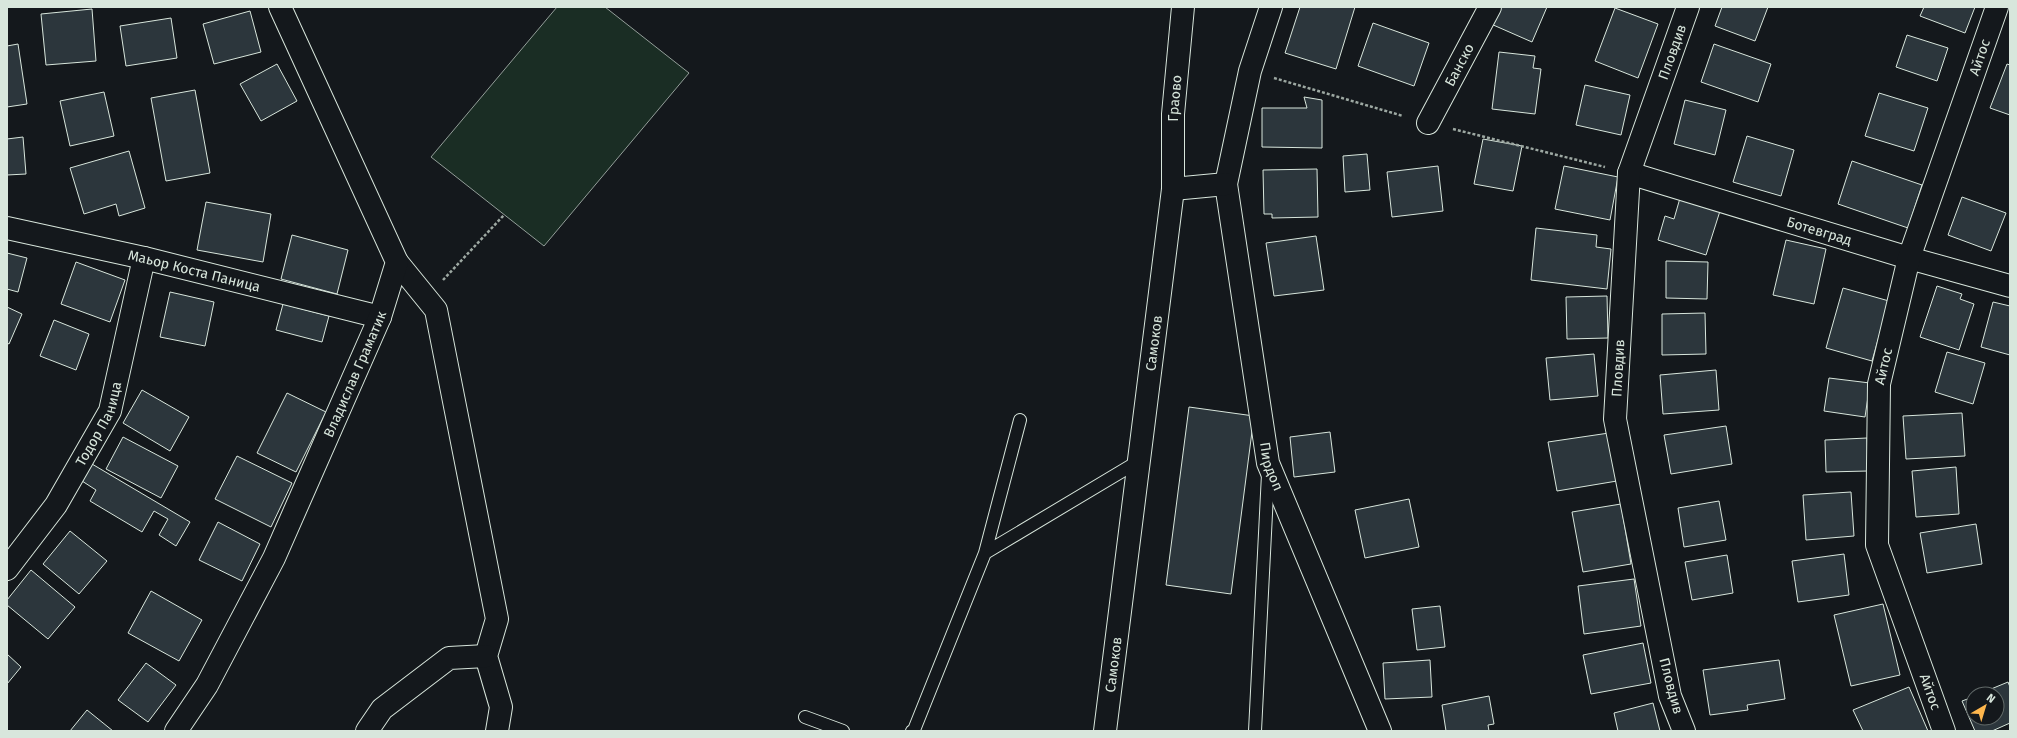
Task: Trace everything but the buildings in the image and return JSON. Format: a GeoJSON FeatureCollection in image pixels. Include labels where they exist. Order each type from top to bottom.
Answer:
{"type":"FeatureCollection","features":[{"type":"Feature","properties":{"kind":"street"},"geometry":{"type":"LineString","coordinates":[[280,7],[397,262],[436,310],[497,619],[486,656],[501,707],[497,731]]}},
{"type":"Feature","properties":{"kind":"street","name":"Граово"},"geometry":{"type":"LineString","coordinates":[[1173,189],[1173,114],[1183,7]]}},
{"type":"Feature","properties":{"kind":"street"},"geometry":{"type":"LineString","coordinates":[[1173,189],[1226,184],[1250,71],[1271,7]]}},
{"type":"Feature","properties":{"kind":"street","name":"Банско"},"geometry":{"type":"LineString","coordinates":[[1428,123],[1490,7]]}},
{"type":"Feature","properties":{"kind":"street","name":"Пловдив"},"geometry":{"type":"LineString","coordinates":[[1684,731],[1670,696],[1615,419],[1629,173],[1688,7]]}},
{"type":"Feature","properties":{"kind":"street","name":"Айтос"},"geometry":{"type":"LineString","coordinates":[[1944,731],[1877,545],[1879,384],[1909,258],[1997,7]]}},
{"type":"Feature","properties":{"kind":"street","name":"Ботевград"},"geometry":{"type":"LineString","coordinates":[[1629,173],[1909,258],[2010,286]]}},
{"type":"Feature","properties":{"kind":"street","name":"Пирдоп"},"geometry":{"type":"LineString","coordinates":[[1226,184],[1268,462],[1380,731]]}},
{"type":"Feature","properties":{"kind":"street","name":"Самоков"},"geometry":{"type":"LineString","coordinates":[[1105,731],[1173,189]]}},
{"type":"Feature","properties":{"kind":"street","name":"Маьор Коста Паница"},"geometry":{"type":"LineString","coordinates":[[7,228],[144,258],[380,317]]}},
{"type":"Feature","properties":{"kind":"street","name":"Тодор Паница"},"geometry":{"type":"LineString","coordinates":[[7,569],[56,505],[110,411],[144,258]]}},
{"type":"Feature","properties":{"kind":"street","name":"Владислав Граматик"},"geometry":{"type":"LineString","coordinates":[[176,731],[207,685],[274,558],[380,317],[397,262]]}},
{"type":"Feature","properties":{"kind":"street"},"geometry":{"type":"LineString","coordinates":[[367,731],[382,709],[449,658],[486,656]]}},
{"type":"Feature","properties":{"kind":"lane"},"geometry":{"type":"LineString","coordinates":[[912,731],[914,730],[985,553],[1020,420]]}},
{"type":"Feature","properties":{"kind":"lane"},"geometry":{"type":"LineString","coordinates":[[985,553],[1139,461]]}},
{"type":"Feature","properties":{"kind":"lane"},"geometry":{"type":"LineString","coordinates":[[1255,731],[1268,462]]}},
{"type":"Feature","properties":{"kind":"lane"},"geometry":{"type":"LineString","coordinates":[[805,717],[843,731]]}},
{"type":"Feature","properties":{"kind":"path"},"geometry":{"type":"LineString","coordinates":[[426,298],[504,215]]}},
{"type":"Feature","properties":{"kind":"green space"},"geometry":{"type":"Polygon","coordinates":[[[557,7],[605,7],[689,73],[544,246],[431,157],[557,7]]]}}]}
